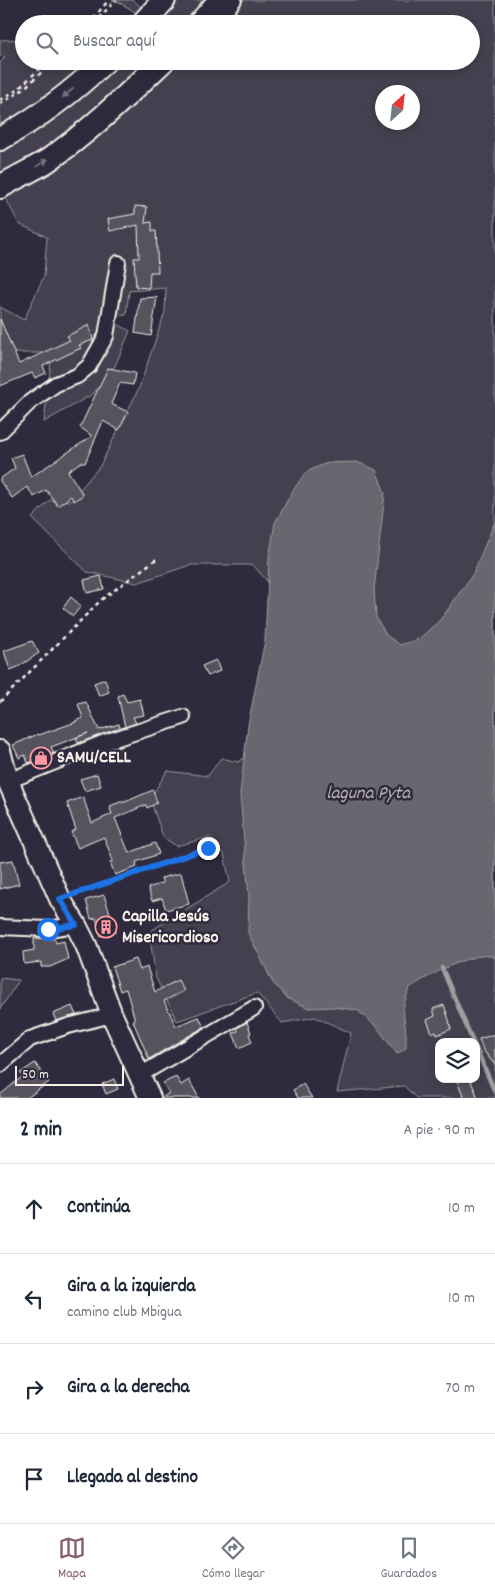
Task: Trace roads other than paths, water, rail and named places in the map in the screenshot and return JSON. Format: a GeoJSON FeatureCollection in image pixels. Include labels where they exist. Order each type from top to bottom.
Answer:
{"type":"FeatureCollection","features":[{"type":"Feature","properties":{"kind":"highway"},"geometry":{"type":"LineString","coordinates":[[150,15],[164,0]]}},
{"type":"Feature","properties":{"kind":"highway"},"geometry":{"type":"LineString","coordinates":[[0,139],[24,126],[55,104],[95,70]]}},
{"type":"Feature","properties":{"kind":"highway"},"geometry":{"type":"LineString","coordinates":[[0,187],[46,161],[82,134],[118,104],[154,70]]}},
{"type":"Feature","properties":{"kind":"main road"},"geometry":{"type":"LineString","coordinates":[[0,751],[8,781],[60,899],[86,945],[112,1015],[150,1098]]}},
{"type":"Feature","properties":{"kind":"street"},"geometry":{"type":"LineString","coordinates":[[210,12],[234,0]]}},
{"type":"Feature","properties":{"kind":"street"},"geometry":{"type":"LineString","coordinates":[[0,432],[30,402],[56,384],[77,376],[89,366],[106,336],[118,263]]}},
{"type":"Feature","properties":{"kind":"street"},"geometry":{"type":"LineString","coordinates":[[8,781],[105,742],[183,717]]}},
{"type":"Feature","properties":{"kind":"street"},"geometry":{"type":"LineString","coordinates":[[0,926],[48,929],[76,925]]}},
{"type":"Feature","properties":{"kind":"street"},"geometry":{"type":"LineString","coordinates":[[140,1075],[254,1008]]}},
{"type":"Feature","properties":{"kind":"street"},"geometry":{"type":"LineString","coordinates":[[0,1065],[30,1039],[68,1026],[112,1015]]}},
{"type":"Feature","properties":{"kind":"water","name":"laguna Pyta"},"geometry":{"type":"Polygon","coordinates":[[[357,462],[376,470],[385,493],[374,590],[376,617],[386,635],[400,645],[419,639],[441,619],[473,574],[495,521],[495,958],[487,956],[465,960],[439,971],[409,988],[403,1008],[406,1048],[397,1054],[377,1027],[357,1010],[332,1007],[309,1008],[287,998],[273,983],[248,933],[249,897],[240,795],[248,725],[265,640],[269,558],[275,523],[292,492],[306,472],[327,463],[357,462]]]}},
{"type":"Feature","properties":{"kind":"waterway"},"geometry":{"type":"LineString","coordinates":[[442,968],[471,1038]]}},
{"type":"Feature","properties":{"kind":"waterway"},"geometry":{"type":"LineString","coordinates":[[480,1057],[495,1092]]}},
{"type":"Feature","properties":{"kind":"place","name":"SAMU/CELL"},"geometry":{"type":"Point","coordinates":[41,758]}},
{"type":"Feature","properties":{"kind":"place","name":"Capilla Jesús Misericordioso"},"geometry":{"type":"Point","coordinates":[106,927]}}]}
